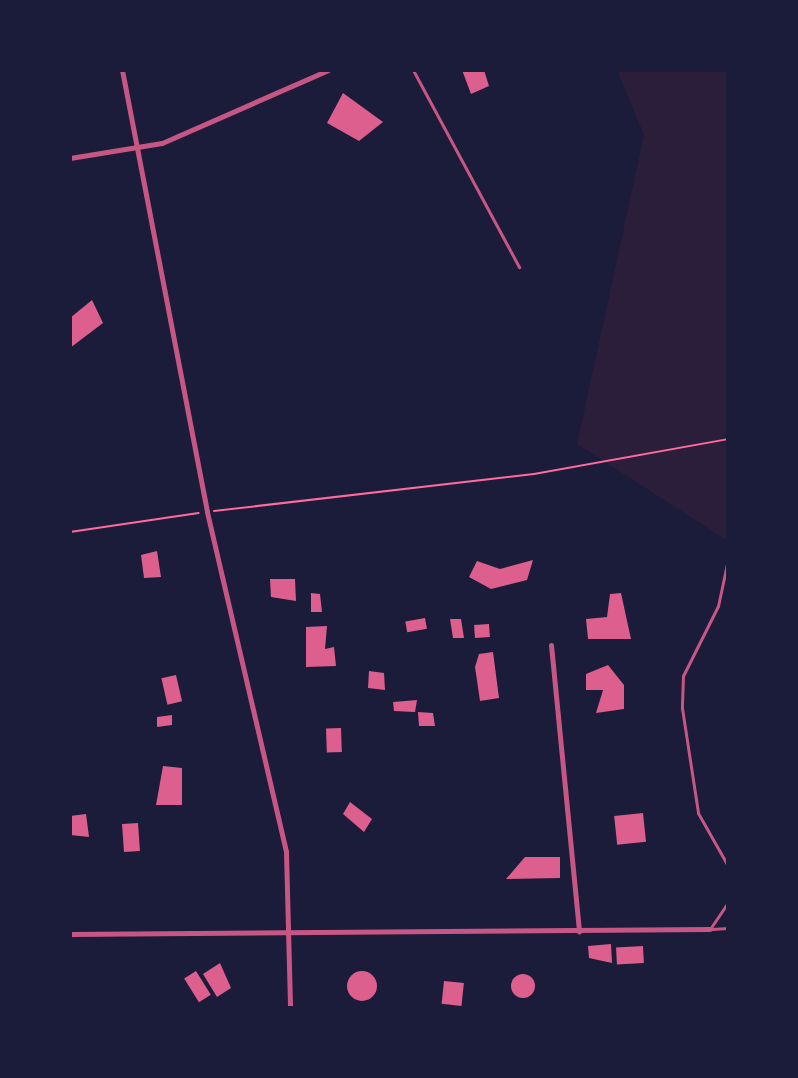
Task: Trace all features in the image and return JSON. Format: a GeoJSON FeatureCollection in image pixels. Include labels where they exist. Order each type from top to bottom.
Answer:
{"type":"FeatureCollection","features":[{"type":"Feature","properties":{"kind":"street"},"geometry":{"type":"LineString","coordinates":[[122,70],[134,151],[207,512],[286,852],[291,931],[290,1008]]}},
{"type":"Feature","properties":{"kind":"street"},"geometry":{"type":"LineString","coordinates":[[70,158],[134,151],[328,70]]}},
{"type":"Feature","properties":{"kind":"street"},"geometry":{"type":"LineString","coordinates":[[551,645],[579,932]]}},
{"type":"Feature","properties":{"kind":"street"},"geometry":{"type":"LineString","coordinates":[[70,934],[710,929]]}},
{"type":"Feature","properties":{"kind":"lane"},"geometry":{"type":"LineString","coordinates":[[413,70],[519,267]]}},
{"type":"Feature","properties":{"kind":"lane"},"geometry":{"type":"LineString","coordinates":[[728,559],[718,606],[683,676],[682,708],[698,813],[728,866]]}},
{"type":"Feature","properties":{"kind":"lane"},"geometry":{"type":"LineString","coordinates":[[710,929],[728,902]]}},
{"type":"Feature","properties":{"kind":"lane"},"geometry":{"type":"LineString","coordinates":[[710,929],[728,928]]}},
{"type":"Feature","properties":{"kind":"path"},"geometry":{"type":"LineString","coordinates":[[70,532],[207,512],[534,474],[728,439]]}},
{"type":"Feature","properties":{"kind":"shaded area"},"geometry":{"type":"Polygon","coordinates":[[[617,70],[728,70],[728,541],[577,444],[644,135],[617,70]]]}},
{"type":"Feature","properties":{"kind":"building"},"geometry":{"type":"Polygon","coordinates":[[[462,70],[484,70],[489,86],[471,94],[462,70]]]}},
{"type":"Feature","properties":{"kind":"building"},"geometry":{"type":"Polygon","coordinates":[[[343,93],[383,122],[359,141],[327,123],[343,93]]]}},
{"type":"Feature","properties":{"kind":"building"},"geometry":{"type":"Polygon","coordinates":[[[92,300],[103,323],[70,348],[70,318],[92,300]]]}},
{"type":"Feature","properties":{"kind":"building"},"geometry":{"type":"Polygon","coordinates":[[[157,551],[161,577],[144,578],[141,555],[157,551]]]}},
{"type":"Feature","properties":{"kind":"building"},"geometry":{"type":"Polygon","coordinates":[[[533,560],[527,580],[491,589],[469,577],[477,561],[500,569],[533,560]]]}},
{"type":"Feature","properties":{"kind":"building"},"geometry":{"type":"Polygon","coordinates":[[[270,579],[295,579],[296,601],[271,597],[270,579]]]}},
{"type":"Feature","properties":{"kind":"building"},"geometry":{"type":"Polygon","coordinates":[[[311,593],[320,594],[322,612],[311,612],[311,593]]]}},
{"type":"Feature","properties":{"kind":"building"},"geometry":{"type":"Polygon","coordinates":[[[621,593],[631,639],[588,639],[586,619],[607,617],[610,594],[621,593]]]}},
{"type":"Feature","properties":{"kind":"building"},"geometry":{"type":"Polygon","coordinates":[[[425,618],[427,629],[407,632],[405,621],[425,618]]]}},
{"type":"Feature","properties":{"kind":"building"},"geometry":{"type":"Polygon","coordinates":[[[450,619],[461,619],[464,638],[453,638],[450,619]]]}},
{"type":"Feature","properties":{"kind":"building"},"geometry":{"type":"Polygon","coordinates":[[[489,624],[490,637],[475,638],[474,625],[489,624]]]}},
{"type":"Feature","properties":{"kind":"building"},"geometry":{"type":"Polygon","coordinates":[[[327,626],[325,649],[334,647],[336,666],[306,667],[306,627],[327,626]]]}},
{"type":"Feature","properties":{"kind":"building"},"geometry":{"type":"Polygon","coordinates":[[[493,652],[499,698],[480,701],[475,667],[479,654],[493,652]]]}},
{"type":"Feature","properties":{"kind":"building"},"geometry":{"type":"Polygon","coordinates":[[[608,665],[624,685],[624,709],[596,713],[603,690],[586,690],[586,674],[608,665]]]}},
{"type":"Feature","properties":{"kind":"building"},"geometry":{"type":"Polygon","coordinates":[[[369,671],[384,673],[385,690],[368,688],[369,671]]]}},
{"type":"Feature","properties":{"kind":"building"},"geometry":{"type":"Polygon","coordinates":[[[176,675],[182,701],[167,705],[161,678],[176,675]]]}},
{"type":"Feature","properties":{"kind":"building"},"geometry":{"type":"Polygon","coordinates":[[[417,700],[415,712],[394,711],[393,702],[417,700]]]}},
{"type":"Feature","properties":{"kind":"building"},"geometry":{"type":"Polygon","coordinates":[[[418,712],[433,713],[435,726],[419,726],[418,712]]]}},
{"type":"Feature","properties":{"kind":"building"},"geometry":{"type":"Polygon","coordinates":[[[172,715],[172,725],[157,727],[157,717],[172,715]]]}},
{"type":"Feature","properties":{"kind":"building"},"geometry":{"type":"Polygon","coordinates":[[[341,728],[342,752],[327,753],[326,729],[341,728]]]}},
{"type":"Feature","properties":{"kind":"building"},"geometry":{"type":"Polygon","coordinates":[[[163,766],[182,768],[182,805],[156,805],[163,766]]]}},
{"type":"Feature","properties":{"kind":"building"},"geometry":{"type":"Polygon","coordinates":[[[350,802],[372,819],[364,832],[343,814],[350,802]]]}},
{"type":"Feature","properties":{"kind":"building"},"geometry":{"type":"Polygon","coordinates":[[[643,813],[646,842],[617,845],[614,816],[643,813]]]}},
{"type":"Feature","properties":{"kind":"building"},"geometry":{"type":"Polygon","coordinates":[[[86,814],[89,837],[70,835],[70,816],[86,814]]]}},
{"type":"Feature","properties":{"kind":"building"},"geometry":{"type":"Polygon","coordinates":[[[138,823],[140,851],[124,852],[122,824],[138,823]]]}},
{"type":"Feature","properties":{"kind":"building"},"geometry":{"type":"Polygon","coordinates":[[[525,857],[560,857],[560,878],[506,879],[525,857]]]}},
{"type":"Feature","properties":{"kind":"building"},"geometry":{"type":"Polygon","coordinates":[[[611,944],[612,963],[589,958],[588,946],[611,944]]]}},
{"type":"Feature","properties":{"kind":"building"},"geometry":{"type":"Polygon","coordinates":[[[643,946],[644,963],[617,964],[616,947],[643,946]]]}},
{"type":"Feature","properties":{"kind":"building"},"geometry":{"type":"Polygon","coordinates":[[[220,963],[231,988],[217,997],[203,974],[220,963]]]}},
{"type":"Feature","properties":{"kind":"building"},"geometry":{"type":"Polygon","coordinates":[[[196,971],[211,995],[199,1002],[184,978],[196,971]]]}},
{"type":"Feature","properties":{"kind":"building"},"geometry":{"type":"Polygon","coordinates":[[[362,971],[372,976],[377,986],[372,996],[362,1001],[352,996],[347,986],[352,976],[362,971]]]}},
{"type":"Feature","properties":{"kind":"building"},"geometry":{"type":"Polygon","coordinates":[[[523,974],[534,981],[535,986],[528,997],[523,998],[512,991],[511,986],[518,975],[523,974]]]}},
{"type":"Feature","properties":{"kind":"building"},"geometry":{"type":"Polygon","coordinates":[[[444,981],[464,983],[461,1006],[442,1004],[444,981]]]}}]}
